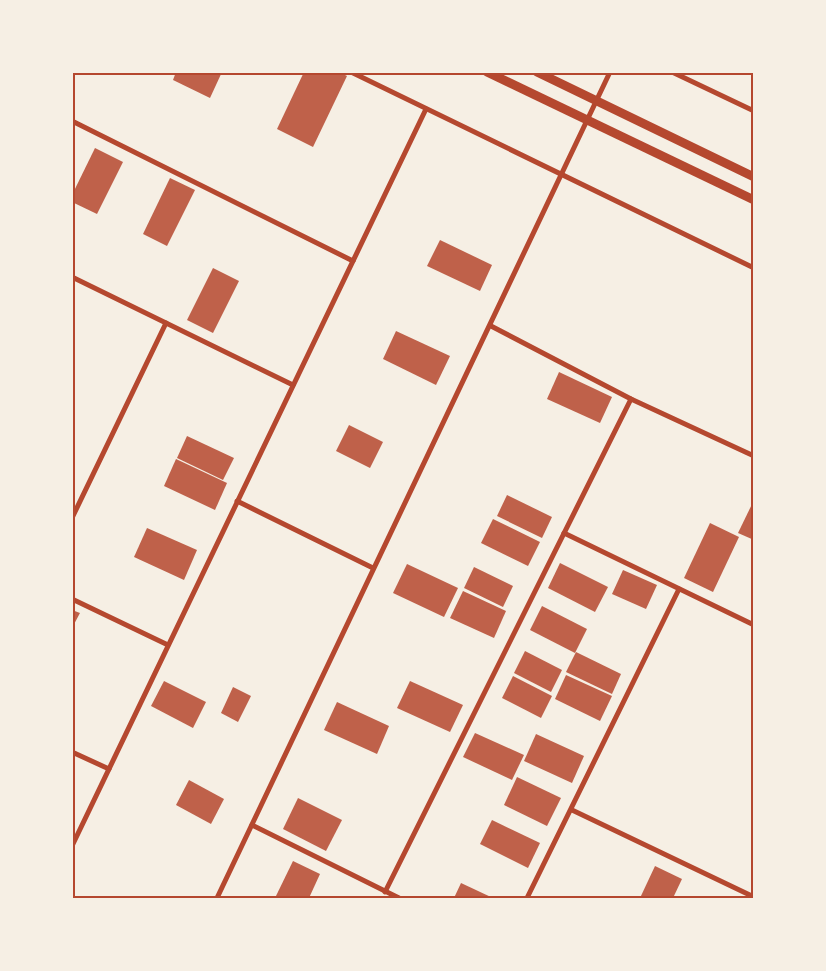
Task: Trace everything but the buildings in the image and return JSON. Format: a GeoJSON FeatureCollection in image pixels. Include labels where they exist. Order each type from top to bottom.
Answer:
{"type":"FeatureCollection","features":[{"type":"Feature","properties":{"kind":"street"},"geometry":{"type":"LineString","coordinates":[[351,72],[754,268]]}},
{"type":"Feature","properties":{"kind":"street"},"geometry":{"type":"LineString","coordinates":[[487,72],[754,200]]}},
{"type":"Feature","properties":{"kind":"street"},"geometry":{"type":"LineString","coordinates":[[537,72],[754,177]]}},
{"type":"Feature","properties":{"kind":"street"},"geometry":{"type":"LineString","coordinates":[[217,898],[373,568],[491,326],[610,72]]}},
{"type":"Feature","properties":{"kind":"street"},"geometry":{"type":"LineString","coordinates":[[672,72],[754,111]]}},
{"type":"Feature","properties":{"kind":"street"},"geometry":{"type":"LineString","coordinates":[[72,846],[426,109]]}},
{"type":"Feature","properties":{"kind":"street"},"geometry":{"type":"LineString","coordinates":[[72,121],[353,261]]}},
{"type":"Feature","properties":{"kind":"street"},"geometry":{"type":"LineString","coordinates":[[72,278],[293,385]]}},
{"type":"Feature","properties":{"kind":"street"},"geometry":{"type":"LineString","coordinates":[[72,518],[166,323]]}},
{"type":"Feature","properties":{"kind":"street"},"geometry":{"type":"LineString","coordinates":[[491,326],[631,399],[754,456]]}},
{"type":"Feature","properties":{"kind":"street"},"geometry":{"type":"LineString","coordinates":[[386,892],[631,399]]}},
{"type":"Feature","properties":{"kind":"street"},"geometry":{"type":"LineString","coordinates":[[237,501],[373,568]]}},
{"type":"Feature","properties":{"kind":"street"},"geometry":{"type":"LineString","coordinates":[[564,532],[754,625]]}},
{"type":"Feature","properties":{"kind":"street"},"geometry":{"type":"LineString","coordinates":[[527,898],[572,810],[679,589]]}},
{"type":"Feature","properties":{"kind":"street"},"geometry":{"type":"LineString","coordinates":[[72,599],[168,645]]}},
{"type":"Feature","properties":{"kind":"street"},"geometry":{"type":"LineString","coordinates":[[72,752],[109,769]]}},
{"type":"Feature","properties":{"kind":"street"},"geometry":{"type":"LineString","coordinates":[[572,810],[754,898]]}},
{"type":"Feature","properties":{"kind":"street"},"geometry":{"type":"LineString","coordinates":[[252,826],[399,898]]}}]}
